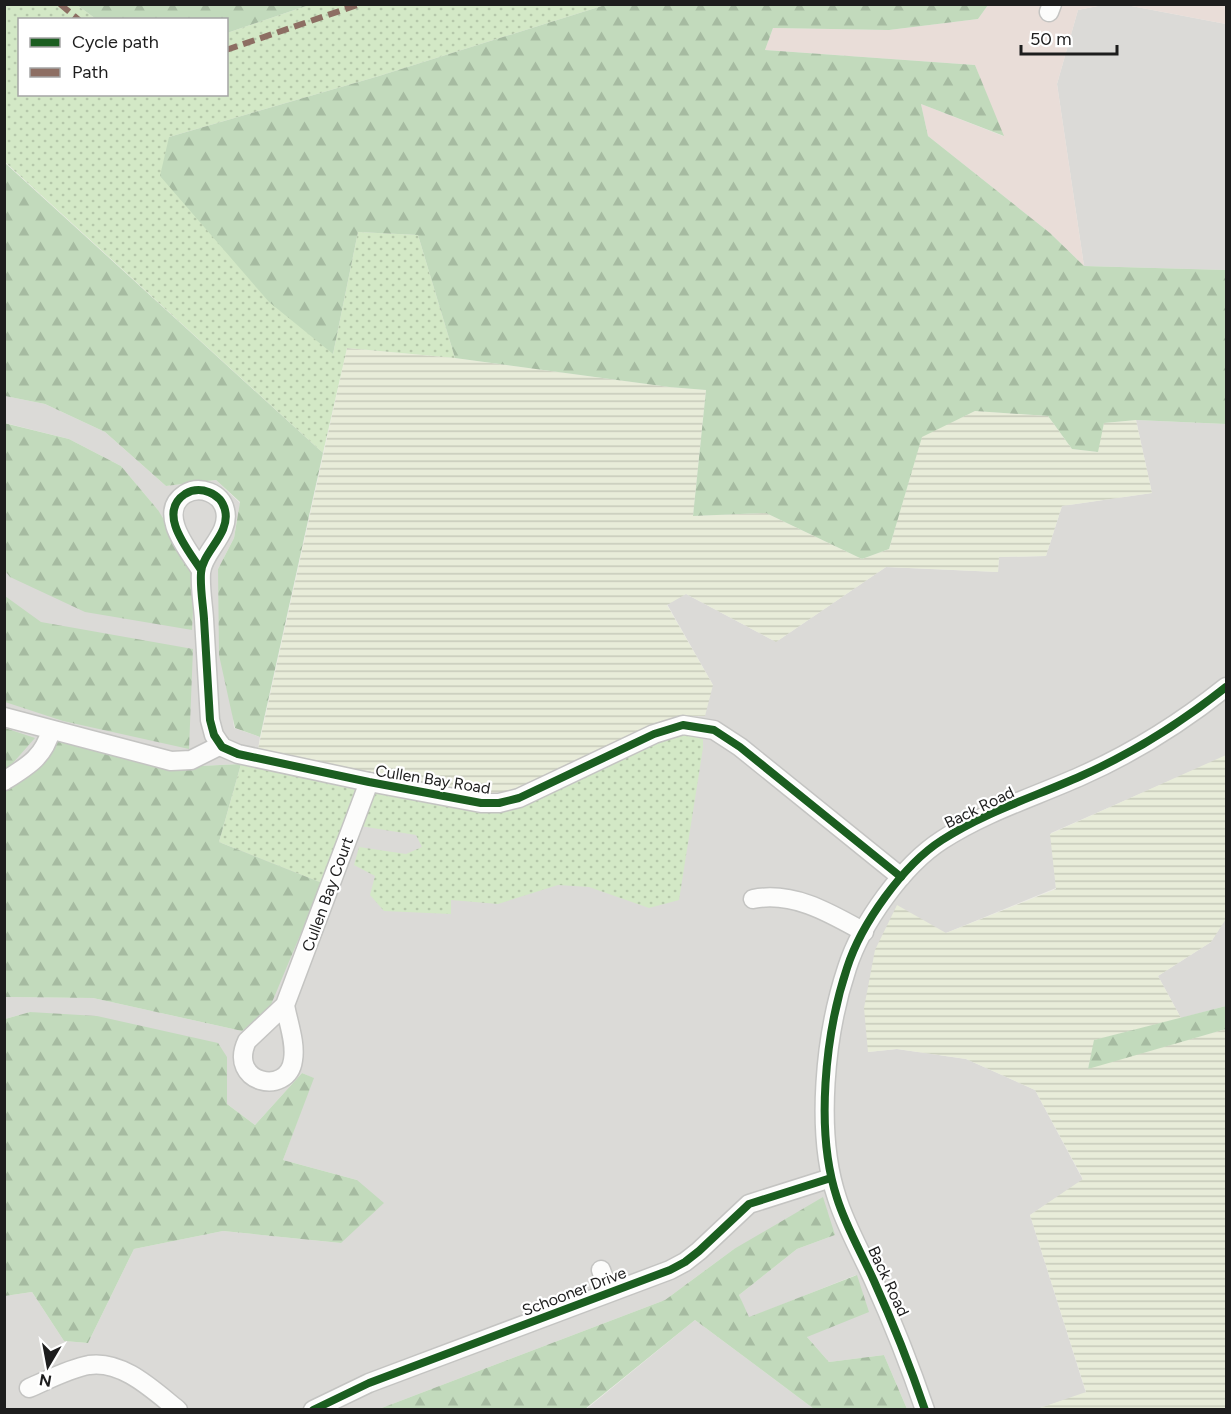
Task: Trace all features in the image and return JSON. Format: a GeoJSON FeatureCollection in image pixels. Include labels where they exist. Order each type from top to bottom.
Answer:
{"type":"FeatureCollection","features":[{"type":"Feature","properties":{"kind":"street"},"geometry":{"type":"LineString","coordinates":[[4,717],[171,761],[191,760],[221,745],[214,735],[210,720],[201,570]]}},
{"type":"Feature","properties":{"kind":"street","name":"Back Road"},"geometry":{"type":"LineString","coordinates":[[925,1410],[896,1330],[846,1221],[831,1178],[825,1117],[828,1058],[833,1025],[847,967],[881,903],[918,858],[941,840],[1013,804],[1106,765],[1173,726],[1227,687]]}},
{"type":"Feature","properties":{"kind":"street","name":"Cullen Bay Road"},"geometry":{"type":"LineString","coordinates":[[221,745],[238,754],[369,782],[482,803],[499,803],[519,798],[654,734],[683,725],[714,730],[740,747],[901,877]]}},
{"type":"Feature","properties":{"kind":"street"},"geometry":{"type":"LineString","coordinates":[[4,781],[23,769],[40,754],[47,745],[51,730]]}},
{"type":"Feature","properties":{"kind":"street","name":"Cullen Bay Court"},"geometry":{"type":"LineString","coordinates":[[285,1005],[369,782]]}},
{"type":"Feature","properties":{"kind":"street"},"geometry":{"type":"LineString","coordinates":[[753,899],[766,897],[791,900],[835,916],[864,932]]}},
{"type":"Feature","properties":{"kind":"street","name":"Schooner Drive"},"geometry":{"type":"LineString","coordinates":[[313,1410],[369,1383],[670,1270],[685,1262],[749,1204],[831,1178]]}},
{"type":"Feature","properties":{"kind":"street","name":"Schooner Drive"},"geometry":{"type":"LineString","coordinates":[[601,1270],[609,1292]]}},
{"type":"Feature","properties":{"kind":"street"},"geometry":{"type":"LineString","coordinates":[[28,1388],[77,1368],[92,1365],[105,1366],[134,1376],[178,1410]]}},
{"type":"Feature","properties":{"kind":"shaded area"},"geometry":{"type":"Polygon","coordinates":[[[988,5],[1103,5],[1078,10],[1057,84],[1084,266],[1050,233],[928,136],[921,104],[1003,136],[975,65],[765,50],[773,28],[889,30],[978,19],[988,5]]]}},
{"type":"Feature","properties":{"kind":"shaded area"},"geometry":{"type":"Polygon","coordinates":[[[1103,5],[1126,5],[1226,24],[1226,270],[1084,266],[1057,84],[1078,10],[1103,5]]]}},
{"type":"Feature","properties":{"kind":"shaded area"},"geometry":{"type":"Polygon","coordinates":[[[1126,5],[1226,5],[1226,24],[1126,5]]]}},
{"type":"Feature","properties":{"kind":"shaded area"},"geometry":{"type":"Polygon","coordinates":[[[5,396],[45,404],[105,432],[166,486],[216,480],[240,503],[234,538],[218,569],[234,728],[260,737],[258,749],[528,784],[687,716],[713,685],[667,604],[686,594],[776,642],[886,567],[998,572],[999,557],[1046,556],[1062,506],[1152,493],[1136,420],[1226,424],[1226,756],[1051,833],[1056,888],[946,933],[868,1052],[897,1049],[966,1059],[1035,1090],[1083,1180],[1030,1215],[1086,1393],[1037,1409],[907,1409],[884,1355],[829,1362],[807,1337],[856,1275],[748,1318],[739,1295],[797,1249],[835,1235],[734,1249],[665,1300],[379,1409],[5,1409],[5,1296],[32,1292],[64,1341],[88,1343],[134,1249],[223,1231],[341,1243],[357,1180],[283,1160],[313,1078],[302,1073],[255,1125],[227,1104],[227,1057],[30,1012],[5,1019],[5,997],[93,998],[242,1031],[241,764],[199,766],[5,787],[4,570],[10,577],[158,510],[121,466],[69,439],[5,423],[5,396]]]}},
{"type":"Feature","properties":{"kind":"shaded area"},"geometry":{"type":"Polygon","coordinates":[[[1225,919],[1226,1006],[1181,1018],[1158,976],[1211,942],[1225,919]]]}},
{"type":"Feature","properties":{"kind":"shaded area"},"geometry":{"type":"Polygon","coordinates":[[[695,1320],[814,1409],[585,1410],[695,1320]]]}},
{"type":"Feature","properties":{"kind":"green space"},"geometry":{"type":"Polygon","coordinates":[[[4,5],[77,5],[95,18],[18,18],[18,96],[228,96],[228,33],[309,5],[605,5],[379,76],[169,137],[333,354],[358,232],[418,235],[455,358],[347,348],[323,453],[5,162],[4,5]]]}},
{"type":"Feature","properties":{"kind":"green space"},"geometry":{"type":"Polygon","coordinates":[[[77,5],[309,5],[228,33],[228,18],[95,18],[77,5]]]}},
{"type":"Feature","properties":{"kind":"green space"},"geometry":{"type":"Polygon","coordinates":[[[605,5],[988,5],[978,19],[889,30],[773,28],[765,50],[975,65],[1004,136],[921,104],[928,136],[1050,233],[1084,266],[1226,270],[1226,424],[1136,420],[1104,423],[1098,452],[1072,449],[1048,416],[975,411],[922,437],[889,549],[862,559],[766,513],[693,516],[706,390],[455,358],[418,235],[358,232],[333,354],[269,302],[160,176],[169,137],[379,76],[605,5]]]}},
{"type":"Feature","properties":{"kind":"green space"},"geometry":{"type":"Polygon","coordinates":[[[4,162],[323,453],[260,737],[235,728],[219,655],[218,569],[234,538],[240,502],[216,480],[166,486],[105,432],[45,404],[5,396],[4,162]]]}},
{"type":"Feature","properties":{"kind":"green space"},"geometry":{"type":"Polygon","coordinates":[[[347,348],[455,358],[706,390],[693,516],[766,513],[862,559],[889,549],[922,436],[975,411],[1048,416],[1072,449],[1097,452],[1104,423],[1136,420],[1152,493],[1062,506],[1046,556],[999,557],[998,572],[886,567],[776,642],[686,594],[667,605],[713,685],[705,716],[687,716],[528,784],[499,794],[474,793],[258,749],[347,348]]]}},
{"type":"Feature","properties":{"kind":"green space"},"geometry":{"type":"Polygon","coordinates":[[[4,423],[69,439],[121,466],[158,510],[195,571],[192,630],[85,612],[10,577],[4,570],[4,423]]]}},
{"type":"Feature","properties":{"kind":"green space"},"geometry":{"type":"Polygon","coordinates":[[[5,596],[41,622],[193,649],[189,749],[63,721],[5,702],[5,596]]]}},
{"type":"Feature","properties":{"kind":"green space"},"geometry":{"type":"Polygon","coordinates":[[[5,728],[35,738],[5,772],[5,728]]]}},
{"type":"Feature","properties":{"kind":"green space"},"geometry":{"type":"Polygon","coordinates":[[[686,735],[703,739],[703,748],[679,900],[649,908],[589,887],[558,885],[498,904],[451,900],[451,914],[384,911],[370,895],[375,876],[354,865],[359,847],[406,854],[422,847],[416,835],[360,826],[370,796],[378,791],[513,808],[540,799],[594,770],[671,737],[686,735]]]}},
{"type":"Feature","properties":{"kind":"green space"},"geometry":{"type":"Polygon","coordinates":[[[57,737],[161,763],[199,766],[241,764],[219,842],[322,883],[270,1007],[242,1031],[93,998],[5,997],[5,787],[57,737]]]}},
{"type":"Feature","properties":{"kind":"green space"},"geometry":{"type":"Polygon","coordinates":[[[1226,755],[1226,919],[1211,942],[1158,976],[1181,1018],[1095,1040],[1088,1068],[1226,1029],[1226,1409],[1037,1409],[1086,1392],[1030,1215],[1083,1179],[1035,1090],[966,1059],[897,1049],[868,1052],[864,1008],[875,950],[897,905],[946,933],[1056,889],[1050,834],[1226,755]]]}},
{"type":"Feature","properties":{"kind":"green space"},"geometry":{"type":"Polygon","coordinates":[[[241,764],[351,785],[357,794],[322,883],[219,842],[241,764]]]}},
{"type":"Feature","properties":{"kind":"green space"},"geometry":{"type":"Polygon","coordinates":[[[1226,1006],[1226,1029],[1088,1069],[1094,1040],[1226,1006]]]}},
{"type":"Feature","properties":{"kind":"green space"},"geometry":{"type":"Polygon","coordinates":[[[30,1012],[97,1016],[218,1043],[227,1057],[227,1104],[255,1125],[302,1073],[314,1078],[283,1160],[357,1180],[384,1203],[341,1243],[223,1231],[134,1249],[88,1343],[64,1341],[32,1292],[5,1296],[5,1019],[30,1012]]]}},
{"type":"Feature","properties":{"kind":"green space"},"geometry":{"type":"Polygon","coordinates":[[[823,1197],[835,1235],[797,1249],[739,1295],[749,1317],[857,1275],[869,1312],[807,1337],[829,1362],[884,1355],[907,1409],[814,1409],[695,1320],[585,1409],[379,1409],[665,1300],[734,1249],[823,1197]]]}},
{"type":"Feature","properties":{"kind":"marked path"},"geometry":{"type":"LineString","coordinates":[[60,4],[77,18]]}},
{"type":"Feature","properties":{"kind":"marked path"},"geometry":{"type":"LineString","coordinates":[[228,49],[360,4]]}},
{"type":"Feature","properties":{"kind":"cycle path"},"geometry":{"type":"LineString","coordinates":[[201,570],[183,543],[174,521],[177,502],[185,494],[197,490],[215,495],[223,504],[226,519],[201,573],[210,720],[214,735],[222,747],[238,754],[369,782],[481,803],[499,803],[519,798],[654,734],[683,725],[714,730],[740,747],[901,877]]}},
{"type":"Feature","properties":{"kind":"cycle path"},"geometry":{"type":"LineString","coordinates":[[925,1410],[888,1313],[845,1219],[830,1172],[825,1114],[828,1052],[839,994],[854,951],[873,915],[898,880],[927,851],[942,840],[992,813],[1081,776],[1138,747],[1226,687]]}},
{"type":"Feature","properties":{"kind":"cycle path"},"geometry":{"type":"LineString","coordinates":[[313,1410],[369,1383],[670,1270],[699,1251],[749,1204],[831,1178]]}}]}
